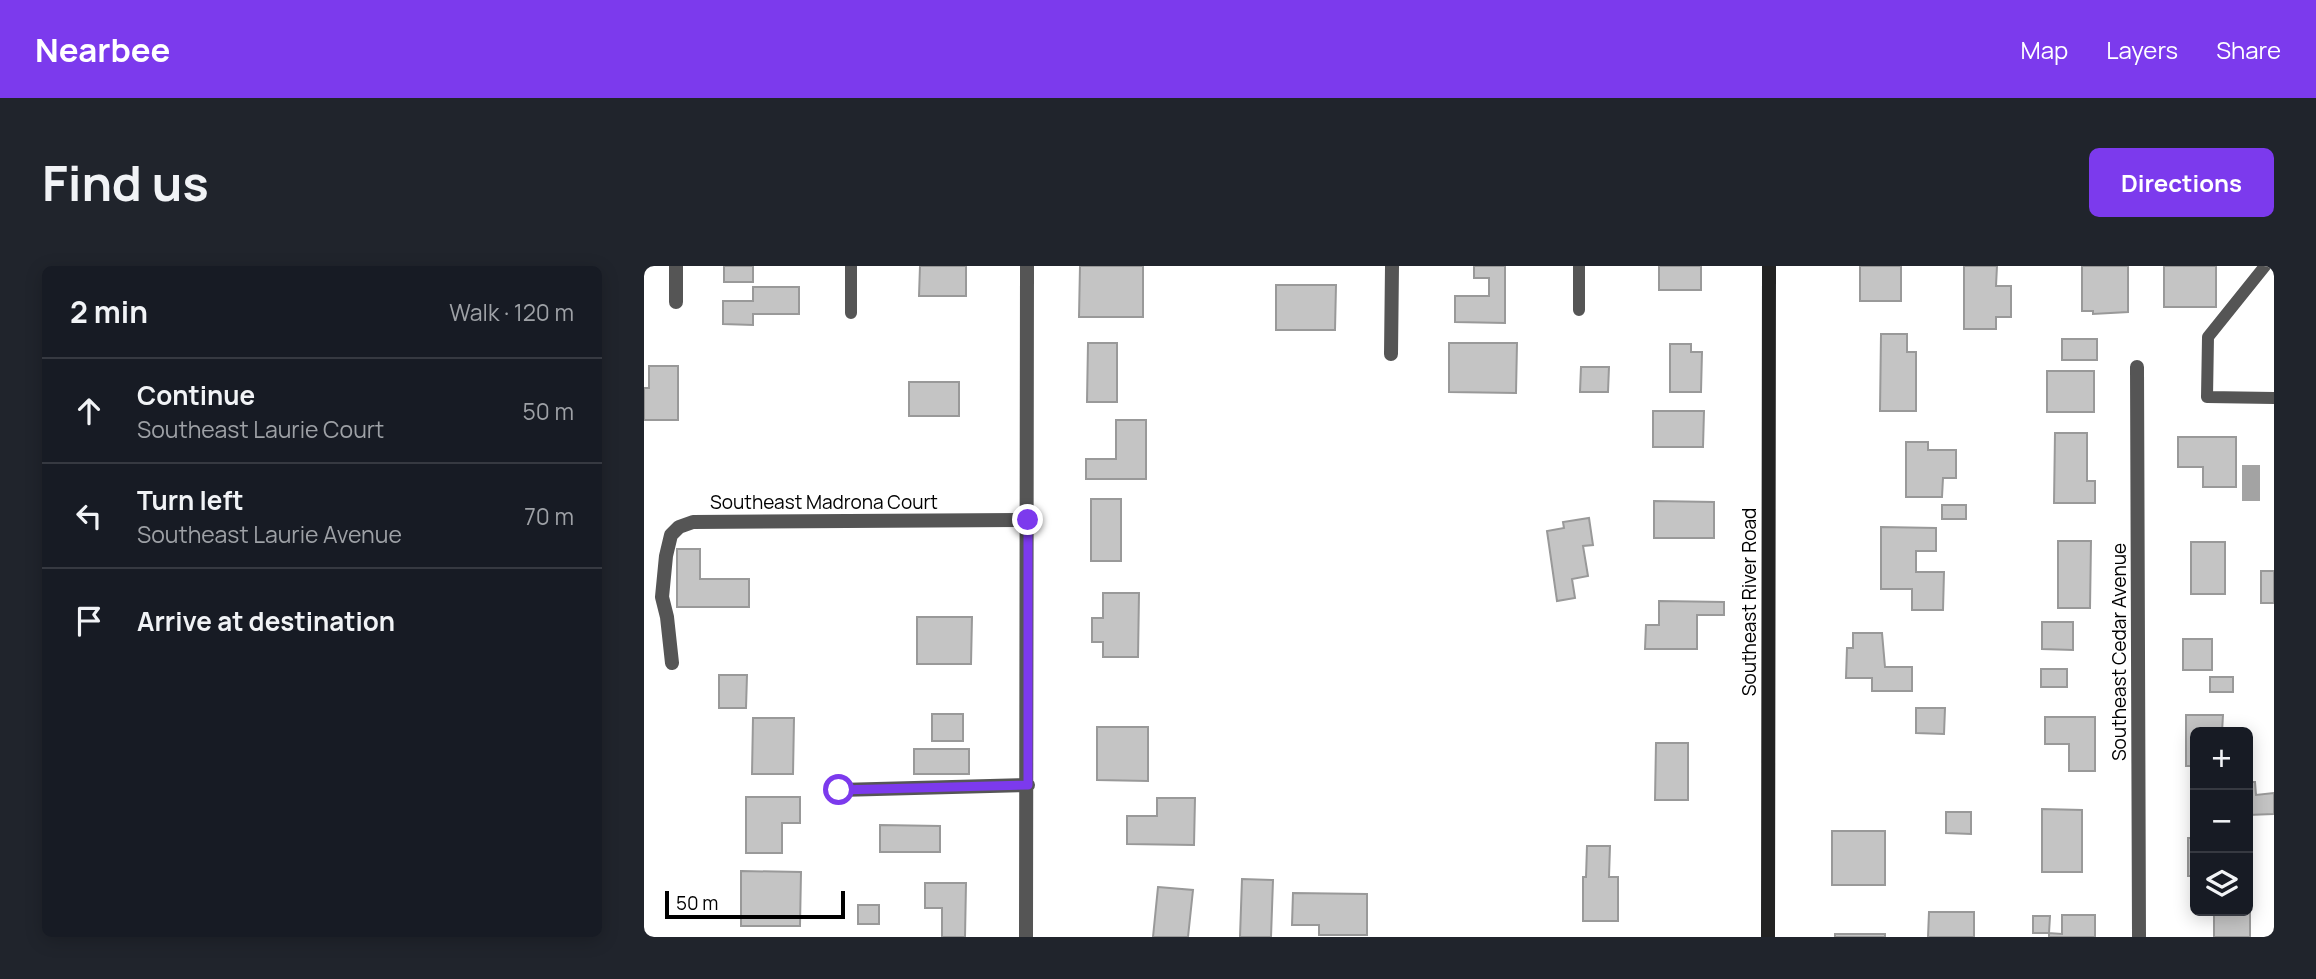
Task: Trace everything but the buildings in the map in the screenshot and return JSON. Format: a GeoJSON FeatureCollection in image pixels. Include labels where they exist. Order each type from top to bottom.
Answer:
{"type":"FeatureCollection","features":[{"type":"Feature","properties":{"kind":"street"},"geometry":{"type":"LineString","coordinates":[[676,266],[676,302]]}},
{"type":"Feature","properties":{"kind":"street"},"geometry":{"type":"LineString","coordinates":[[1026,937],[1027,266]]}},
{"type":"Feature","properties":{"kind":"street"},"geometry":{"type":"LineString","coordinates":[[1391,354],[1392,266]]}},
{"type":"Feature","properties":{"kind":"street","name":"Southeast River Road"},"geometry":{"type":"LineString","coordinates":[[1768,937],[1769,266]]}},
{"type":"Feature","properties":{"kind":"street","name":"Southeast Cedar Avenue"},"geometry":{"type":"LineString","coordinates":[[2137,367],[2139,937]]}},
{"type":"Feature","properties":{"kind":"street","name":"Southeast Madrona Court"},"geometry":{"type":"LineString","coordinates":[[672,663],[662,597],[666,556],[671,536],[679,527],[693,522],[1028,520]]}},
{"type":"Feature","properties":{"kind":"street"},"geometry":{"type":"LineString","coordinates":[[839,790],[1028,785]]}},
{"type":"Feature","properties":{"kind":"lane"},"geometry":{"type":"LineString","coordinates":[[851,266],[851,313]]}},
{"type":"Feature","properties":{"kind":"lane"},"geometry":{"type":"LineString","coordinates":[[1579,266],[1579,310]]}},
{"type":"Feature","properties":{"kind":"lane"},"geometry":{"type":"LineString","coordinates":[[2265,266],[2208,337],[2207,397],[2274,398]]}},
{"type":"Feature","properties":{"kind":"shaded area"},"geometry":{"type":"Polygon","coordinates":[[[2242,465],[2260,465],[2260,501],[2242,501],[2242,465]]]}},
{"type":"Feature","properties":{"kind":"route"},"geometry":{"type":"LineString","coordinates":[[839,790],[1028,785],[1028,520]]}}]}
